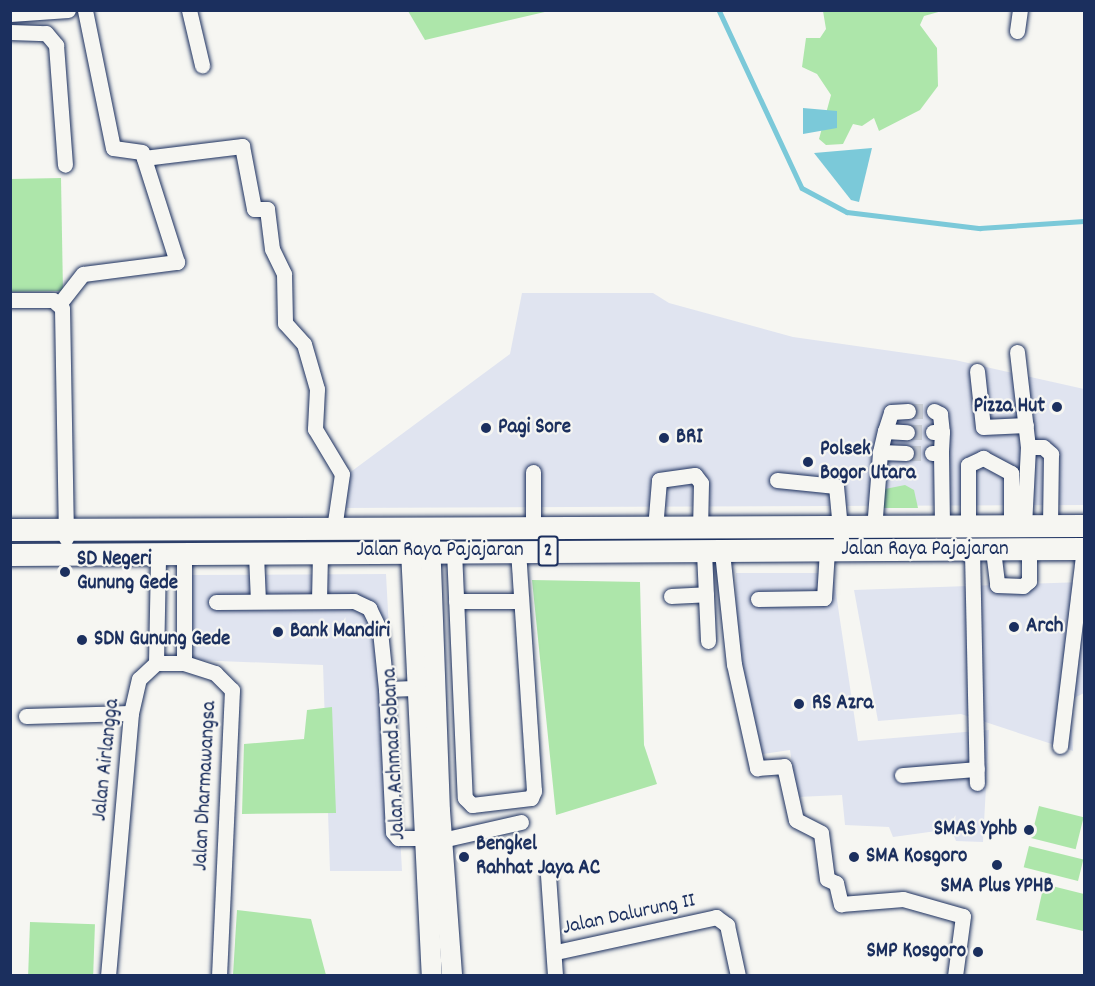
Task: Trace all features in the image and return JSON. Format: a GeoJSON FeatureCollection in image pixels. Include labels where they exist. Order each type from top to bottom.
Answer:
{"type":"FeatureCollection","features":[{"type":"Feature","properties":{"kind":"highway","name":"Jalan Raya Pajajaran"},"geometry":{"type":"LineString","coordinates":[[10,530],[334,529],[420,541],[454,551],[713,552],[836,544],[874,529],[1084,525]]}},
{"type":"Feature","properties":{"kind":"highway","name":"Jalan Raya Pajajaran"},"geometry":{"type":"LineString","coordinates":[[10,555],[158,556],[320,553],[533,530],[655,529],[700,529],[836,544],[983,550],[1084,549]]}},
{"type":"Feature","properties":{"kind":"main road","name":"Jalan Achmad Sobana"},"geometry":{"type":"LineString","coordinates":[[420,541],[415,688],[430,812]]}},
{"type":"Feature","properties":{"kind":"main road","name":"Jalan Achmad Sobana"},"geometry":{"type":"LineString","coordinates":[[420,541],[430,812],[452,975]]}},
{"type":"Feature","properties":{"kind":"main road","name":"Jalan Achmad Sobana"},"geometry":{"type":"LineString","coordinates":[[432,839],[432,975]]}},
{"type":"Feature","properties":{"kind":"street"},"geometry":{"type":"LineString","coordinates":[[10,14],[68,10]]}},
{"type":"Feature","properties":{"kind":"street"},"geometry":{"type":"LineString","coordinates":[[66,556],[60,303],[83,274],[177,262],[144,158],[138,148],[113,148],[85,10]]}},
{"type":"Feature","properties":{"kind":"street"},"geometry":{"type":"LineString","coordinates":[[189,10],[202,65]]}},
{"type":"Feature","properties":{"kind":"street"},"geometry":{"type":"LineString","coordinates":[[1017,32],[1020,10]]}},
{"type":"Feature","properties":{"kind":"street"},"geometry":{"type":"LineString","coordinates":[[10,32],[46,33],[56,45],[64,165]]}},
{"type":"Feature","properties":{"kind":"street"},"geometry":{"type":"LineString","coordinates":[[144,158],[242,146],[254,209],[267,209],[272,249],[284,274],[285,323],[304,344],[317,389],[315,429],[342,474],[334,529]]}},
{"type":"Feature","properties":{"kind":"street"},"geometry":{"type":"LineString","coordinates":[[10,300],[60,303]]}},
{"type":"Feature","properties":{"kind":"street"},"geometry":{"type":"LineString","coordinates":[[1017,352],[1028,447],[1018,525]]}},
{"type":"Feature","properties":{"kind":"street"},"geometry":{"type":"LineString","coordinates":[[977,371],[983,427],[1026,425]]}},
{"type":"Feature","properties":{"kind":"street"},"geometry":{"type":"LineString","coordinates":[[874,529],[880,452],[885,431],[891,412],[908,411]]}},
{"type":"Feature","properties":{"kind":"street"},"geometry":{"type":"LineString","coordinates":[[934,411],[940,414],[937,453],[942,527]]}},
{"type":"Feature","properties":{"kind":"street"},"geometry":{"type":"LineString","coordinates":[[885,431],[907,432]]}},
{"type":"Feature","properties":{"kind":"street"},"geometry":{"type":"LineString","coordinates":[[1028,447],[1043,447],[1051,454],[1050,526]]}},
{"type":"Feature","properties":{"kind":"street"},"geometry":{"type":"LineString","coordinates":[[880,452],[906,453]]}},
{"type":"Feature","properties":{"kind":"street"},"geometry":{"type":"LineString","coordinates":[[968,526],[968,465],[983,458],[1011,473],[1018,525]]}},
{"type":"Feature","properties":{"kind":"street"},"geometry":{"type":"LineString","coordinates":[[533,472],[533,530]]}},
{"type":"Feature","properties":{"kind":"street"},"geometry":{"type":"LineString","coordinates":[[655,529],[659,480],[695,475],[701,483],[700,529]]}},
{"type":"Feature","properties":{"kind":"street"},"geometry":{"type":"LineString","coordinates":[[758,599],[824,598],[836,544],[836,486],[777,480]]}},
{"type":"Feature","properties":{"kind":"street"},"geometry":{"type":"LineString","coordinates":[[1060,746],[1084,549]]}},
{"type":"Feature","properties":{"kind":"street"},"geometry":{"type":"LineString","coordinates":[[454,551],[465,798],[472,805],[531,798],[534,791],[518,550]]}},
{"type":"Feature","properties":{"kind":"street"},"geometry":{"type":"LineString","coordinates":[[983,550],[997,585],[1023,586],[1029,581],[1029,550]]}},
{"type":"Feature","properties":{"kind":"street"},"geometry":{"type":"LineString","coordinates":[[902,775],[977,776],[983,550]]}},
{"type":"Feature","properties":{"kind":"street"},"geometry":{"type":"LineString","coordinates":[[708,641],[706,594],[713,552]]}},
{"type":"Feature","properties":{"kind":"street"},"geometry":{"type":"LineString","coordinates":[[713,552],[757,768],[784,766],[796,820],[821,833],[828,881],[836,883],[840,904],[903,899],[963,916],[955,975]]}},
{"type":"Feature","properties":{"kind":"street"},"geometry":{"type":"LineString","coordinates":[[319,601],[320,553]]}},
{"type":"Feature","properties":{"kind":"street"},"geometry":{"type":"LineString","coordinates":[[256,554],[258,601]]}},
{"type":"Feature","properties":{"kind":"street"},"geometry":{"type":"LineString","coordinates":[[184,555],[184,663]]}},
{"type":"Feature","properties":{"kind":"street"},"geometry":{"type":"LineString","coordinates":[[156,663],[158,556]]}},
{"type":"Feature","properties":{"kind":"street"},"geometry":{"type":"LineString","coordinates":[[671,596],[706,594]]}},
{"type":"Feature","properties":{"kind":"street"},"geometry":{"type":"LineString","coordinates":[[216,602],[354,601],[369,608],[380,631],[386,689],[393,832],[398,838],[432,839],[521,822]]}},
{"type":"Feature","properties":{"kind":"street"},"geometry":{"type":"LineString","coordinates":[[456,601],[520,601]]}},
{"type":"Feature","properties":{"kind":"street"},"geometry":{"type":"LineString","coordinates":[[158,607],[184,603]]}},
{"type":"Feature","properties":{"kind":"street","name":"Jalan Dharmawangsa"},"geometry":{"type":"LineString","coordinates":[[156,663],[184,663],[215,673],[232,690],[219,975]]}},
{"type":"Feature","properties":{"kind":"street","name":"Jalan Airlangga"},"geometry":{"type":"LineString","coordinates":[[108,975],[131,713],[139,679],[156,663]]}},
{"type":"Feature","properties":{"kind":"street"},"geometry":{"type":"LineString","coordinates":[[386,689],[415,688]]}},
{"type":"Feature","properties":{"kind":"street"},"geometry":{"type":"LineString","coordinates":[[26,716],[131,713]]}},
{"type":"Feature","properties":{"kind":"street"},"geometry":{"type":"LineString","coordinates":[[548,875],[556,952],[555,975]]}},
{"type":"Feature","properties":{"kind":"street","name":"Jalan Dalurung II"},"geometry":{"type":"LineString","coordinates":[[556,952],[716,917],[727,925],[738,975]]}},
{"type":"Feature","properties":{"kind":"shaded area"},"geometry":{"type":"Polygon","coordinates":[[[522,293],[653,293],[669,303],[793,337],[955,360],[1084,389],[1084,505],[340,508],[333,485],[510,354],[522,293]]]}},
{"type":"Feature","properties":{"kind":"shaded area","name":"RS Azra"},"geometry":{"type":"Polygon","coordinates":[[[736,573],[833,573],[858,741],[989,730],[983,842],[956,841],[951,829],[893,837],[889,827],[845,825],[842,795],[797,797],[790,750],[763,754],[737,671],[736,573]]]}},
{"type":"Feature","properties":{"kind":"shaded area"},"geometry":{"type":"Polygon","coordinates":[[[386,574],[402,871],[330,871],[323,665],[193,660],[192,575],[386,574]]]}},
{"type":"Feature","properties":{"kind":"shaded area"},"geometry":{"type":"Polygon","coordinates":[[[1084,582],[1084,693],[1070,700],[1073,751],[961,714],[878,721],[854,590],[1084,582]]]}},
{"type":"Feature","properties":{"kind":"green space"},"geometry":{"type":"Polygon","coordinates":[[[408,11],[549,11],[425,40],[408,11]]]}},
{"type":"Feature","properties":{"kind":"green space"},"geometry":{"type":"Polygon","coordinates":[[[823,11],[942,11],[924,16],[920,25],[937,48],[938,86],[920,110],[879,131],[874,118],[862,126],[853,124],[843,144],[826,145],[819,139],[831,95],[817,74],[802,67],[806,38],[820,38],[826,29],[823,11]]]}},
{"type":"Feature","properties":{"kind":"green space"},"geometry":{"type":"Polygon","coordinates":[[[61,178],[63,291],[12,292],[10,179],[61,178]]]}},
{"type":"Feature","properties":{"kind":"green space"},"geometry":{"type":"Polygon","coordinates":[[[905,485],[914,490],[918,508],[882,508],[885,489],[905,485]]]}},
{"type":"Feature","properties":{"kind":"green space"},"geometry":{"type":"Polygon","coordinates":[[[532,580],[640,582],[644,745],[657,784],[556,815],[532,580]]]}},
{"type":"Feature","properties":{"kind":"green space"},"geometry":{"type":"Polygon","coordinates":[[[332,707],[336,813],[242,814],[244,744],[304,739],[307,710],[332,707]]]}},
{"type":"Feature","properties":{"kind":"green space"},"geometry":{"type":"Polygon","coordinates":[[[1039,806],[1084,817],[1076,849],[1031,838],[1039,806]]]}},
{"type":"Feature","properties":{"kind":"green space"},"geometry":{"type":"Polygon","coordinates":[[[1029,846],[1083,860],[1078,881],[1024,867],[1029,846]]]}},
{"type":"Feature","properties":{"kind":"green space"},"geometry":{"type":"Polygon","coordinates":[[[1044,884],[1084,894],[1083,931],[1036,920],[1044,884]]]}},
{"type":"Feature","properties":{"kind":"green space"},"geometry":{"type":"Polygon","coordinates":[[[237,910],[311,919],[326,975],[233,975],[237,910]]]}},
{"type":"Feature","properties":{"kind":"green space"},"geometry":{"type":"Polygon","coordinates":[[[30,922],[95,924],[93,976],[28,975],[30,922]]]}},
{"type":"Feature","properties":{"kind":"water"},"geometry":{"type":"Polygon","coordinates":[[[803,108],[837,111],[837,128],[803,134],[803,108]]]}},
{"type":"Feature","properties":{"kind":"water"},"geometry":{"type":"Polygon","coordinates":[[[872,148],[859,202],[851,200],[814,153],[872,148]]]}},
{"type":"Feature","properties":{"kind":"waterway"},"geometry":{"type":"LineString","coordinates":[[719,10],[802,188],[847,212],[980,228],[1084,221]]}},
{"type":"Feature","properties":{"kind":"tunnel"},"geometry":{"type":"LineString","coordinates":[[908,411],[934,411]]}},
{"type":"Feature","properties":{"kind":"tunnel"},"geometry":{"type":"LineString","coordinates":[[907,432],[933,432]]}},
{"type":"Feature","properties":{"kind":"tunnel"},"geometry":{"type":"LineString","coordinates":[[906,453],[932,453]]}},
{"type":"Feature","properties":{"kind":"place","name":"Pizza Hut"},"geometry":{"type":"Point","coordinates":[1057,407]}},
{"type":"Feature","properties":{"kind":"place","name":"Pagi Sore"},"geometry":{"type":"Point","coordinates":[486,428]}},
{"type":"Feature","properties":{"kind":"place","name":"BRI"},"geometry":{"type":"Point","coordinates":[664,438]}},
{"type":"Feature","properties":{"kind":"place","name":"Polsek Bogor Utara"},"geometry":{"type":"Point","coordinates":[808,462]}},
{"type":"Feature","properties":{"kind":"place","name":"SD Negeri Gunung Gede"},"geometry":{"type":"Point","coordinates":[65,572]}},
{"type":"Feature","properties":{"kind":"place","name":"Arch"},"geometry":{"type":"Point","coordinates":[1014,627]}},
{"type":"Feature","properties":{"kind":"place","name":"Bank Mandiri"},"geometry":{"type":"Point","coordinates":[278,632]}},
{"type":"Feature","properties":{"kind":"place","name":"SDN Gunung Gede"},"geometry":{"type":"Point","coordinates":[82,640]}},
{"type":"Feature","properties":{"kind":"place","name":"RS Azra"},"geometry":{"type":"Point","coordinates":[799,704]}},
{"type":"Feature","properties":{"kind":"place","name":"SMAS Yphb"},"geometry":{"type":"Point","coordinates":[1029,830]}},
{"type":"Feature","properties":{"kind":"place","name":"Bengkel Rahhat Jaya AC"},"geometry":{"type":"Point","coordinates":[464,857]}},
{"type":"Feature","properties":{"kind":"place","name":"SMA Kosgoro"},"geometry":{"type":"Point","coordinates":[854,857]}},
{"type":"Feature","properties":{"kind":"place","name":"SMA Plus YPHB"},"geometry":{"type":"Point","coordinates":[997,865]}},
{"type":"Feature","properties":{"kind":"place","name":"SMP Kosgoro"},"geometry":{"type":"Point","coordinates":[978,952]}}]}
